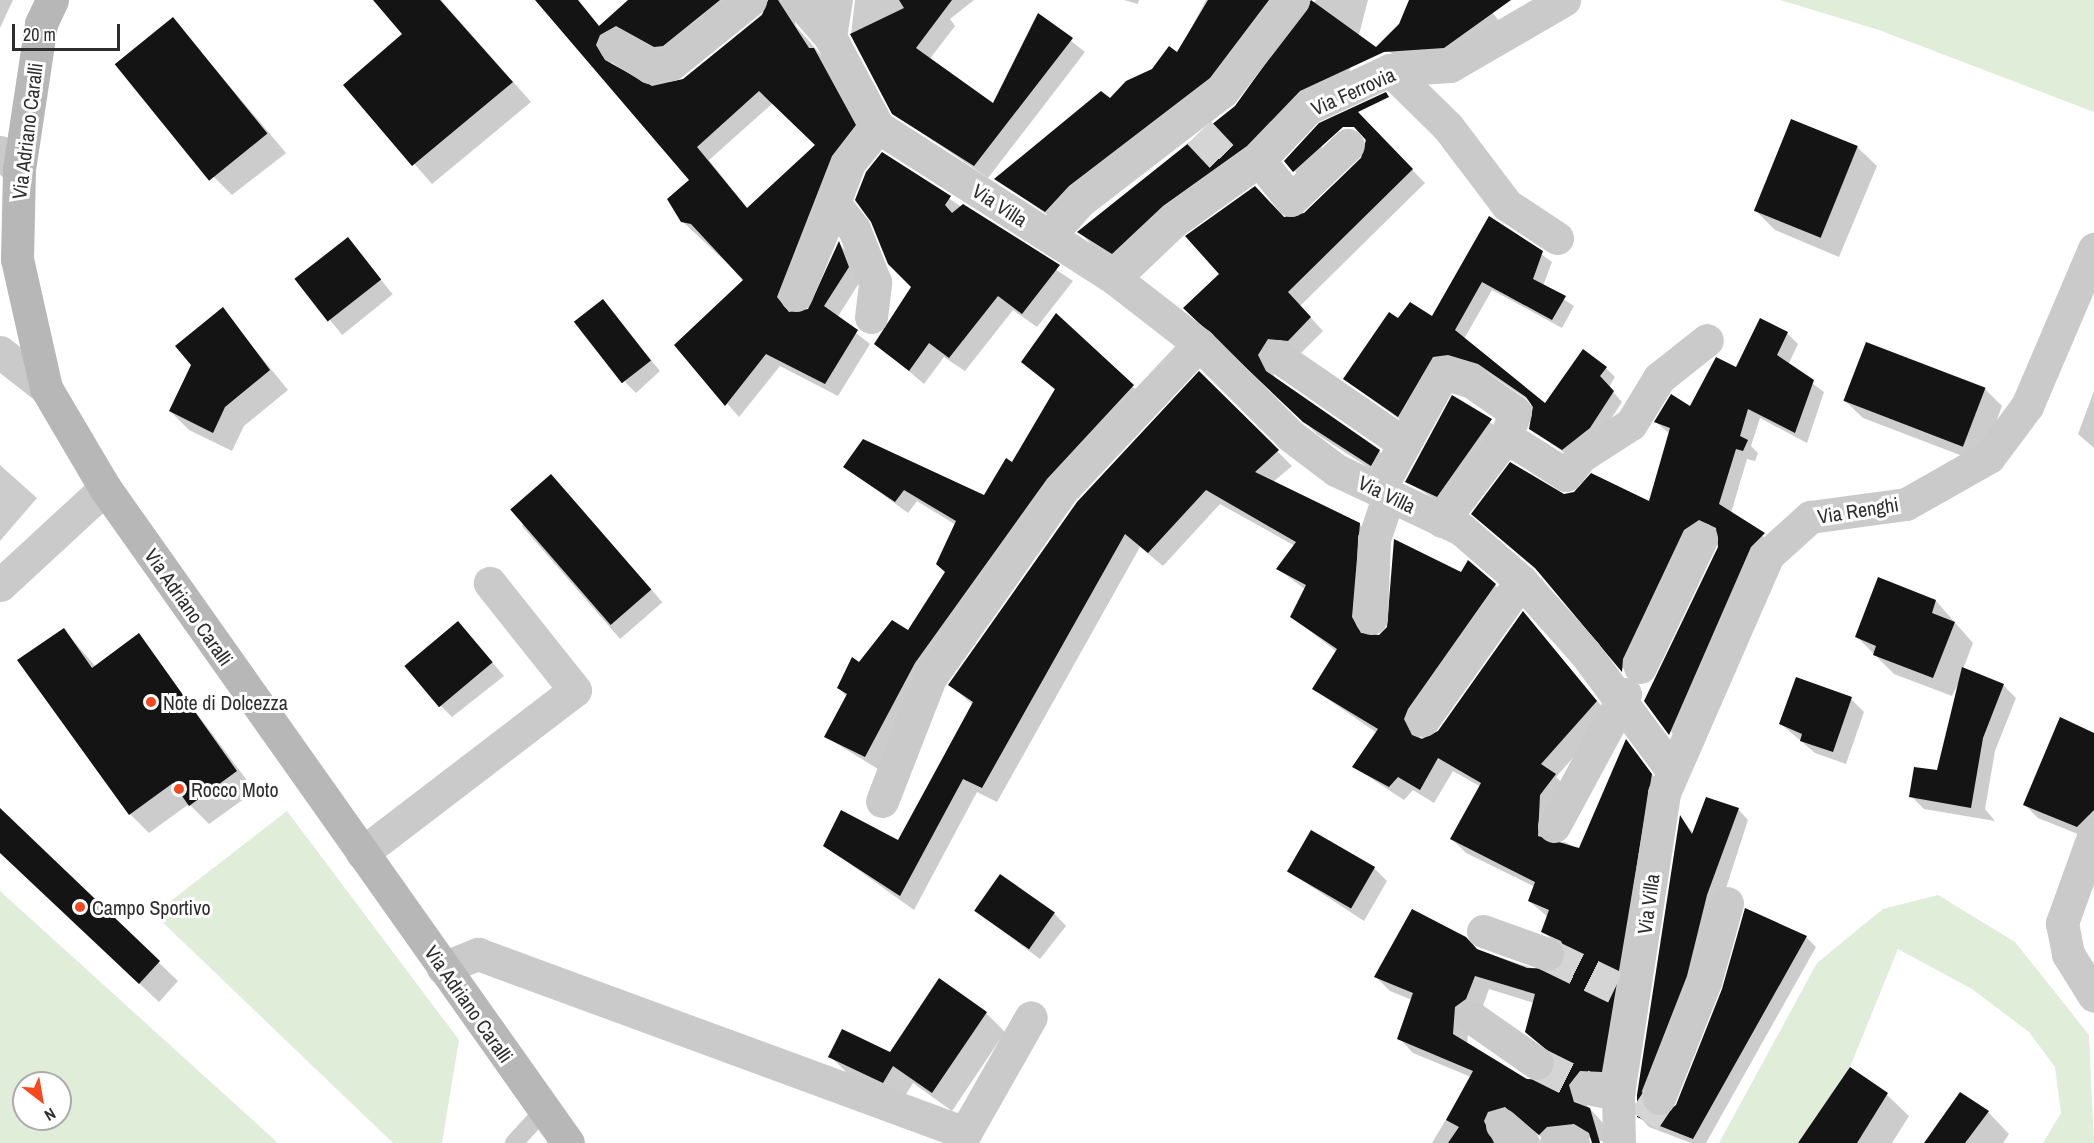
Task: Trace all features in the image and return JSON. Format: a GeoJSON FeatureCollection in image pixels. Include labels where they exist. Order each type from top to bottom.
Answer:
{"type":"FeatureCollection","features":[{"type":"Feature","properties":{"kind":"street","name":"Via Adriano Caralli"},"geometry":{"type":"LineString","coordinates":[[51,0],[41,24],[10,161],[17,259],[46,388],[105,488],[568,1143]]}},
{"type":"Feature","properties":{"kind":"street"},"geometry":{"type":"LineString","coordinates":[[615,45],[650,67],[671,64],[750,0]]}},
{"type":"Feature","properties":{"kind":"street","name":"Via Villa"},"geometry":{"type":"LineString","coordinates":[[798,0],[830,37],[878,127],[1114,278],[1199,344],[1291,436],[1336,470],[1461,529],[1521,581],[1629,687],[1672,770],[1603,1091],[1635,1123]]}},
{"type":"Feature","properties":{"kind":"street"},"geometry":{"type":"LineString","coordinates":[[830,37],[836,0]]}},
{"type":"Feature","properties":{"kind":"street"},"geometry":{"type":"LineString","coordinates":[[1049,236],[1080,201],[1194,127],[1293,0]]}},
{"type":"Feature","properties":{"kind":"street","name":"Via Ferrovia"},"geometry":{"type":"LineString","coordinates":[[1114,278],[1174,221],[1243,167],[1308,108],[1390,70],[1450,66],[1564,0]]}},
{"type":"Feature","properties":{"kind":"street"},"geometry":{"type":"LineString","coordinates":[[1390,70],[1448,127],[1507,205],[1557,238]]}},
{"type":"Feature","properties":{"kind":"street"},"geometry":{"type":"LineString","coordinates":[[796,295],[849,163],[878,127]]}},
{"type":"Feature","properties":{"kind":"street"},"geometry":{"type":"LineString","coordinates":[[1243,167],[1291,200],[1348,144]]}},
{"type":"Feature","properties":{"kind":"street"},"geometry":{"type":"LineString","coordinates":[[834,203],[854,229],[875,282],[871,317]]}},
{"type":"Feature","properties":{"kind":"street","name":"Via Renghi"},"geometry":{"type":"LineString","coordinates":[[1672,770],[1768,555],[1810,517],[1906,504],[1989,457],[2027,406],[2094,249]]}},
{"type":"Feature","properties":{"kind":"street"},"geometry":{"type":"LineString","coordinates":[[1506,437],[1566,475],[1581,456],[1631,424],[1659,378],[1707,339]]}},
{"type":"Feature","properties":{"kind":"street"},"geometry":{"type":"LineString","coordinates":[[882,801],[930,678],[1062,490],[1199,344]]}},
{"type":"Feature","properties":{"kind":"street"},"geometry":{"type":"LineString","coordinates":[[0,352],[46,388]]}},
{"type":"Feature","properties":{"kind":"street"},"geometry":{"type":"LineString","coordinates":[[1277,356],[1403,443]]}},
{"type":"Feature","properties":{"kind":"street"},"geometry":{"type":"LineString","coordinates":[[1371,618],[1374,539],[1384,493],[1403,443],[1443,373],[1473,382],[1515,412],[1506,437],[1442,521]]}},
{"type":"Feature","properties":{"kind":"street"},"geometry":{"type":"LineString","coordinates":[[0,585],[105,488]]}},
{"type":"Feature","properties":{"kind":"street"},"geometry":{"type":"LineString","coordinates":[[1554,826],[1629,687],[1701,539]]}},
{"type":"Feature","properties":{"kind":"street"},"geometry":{"type":"LineString","coordinates":[[1423,720],[1521,581]]}},
{"type":"Feature","properties":{"kind":"street"},"geometry":{"type":"LineString","coordinates":[[362,853],[575,690],[490,583]]}},
{"type":"Feature","properties":{"kind":"street"},"geometry":{"type":"LineString","coordinates":[[2094,834],[2062,923],[2068,954],[2094,996]]}},
{"type":"Feature","properties":{"kind":"street"},"geometry":{"type":"LineString","coordinates":[[1635,1123],[1705,982],[1727,903]]}},
{"type":"Feature","properties":{"kind":"street"},"geometry":{"type":"LineString","coordinates":[[1483,931],[1547,954]]}},
{"type":"Feature","properties":{"kind":"street"},"geometry":{"type":"LineString","coordinates":[[443,968],[478,954],[965,1132],[1030,1017]]}},
{"type":"Feature","properties":{"kind":"street"},"geometry":{"type":"LineString","coordinates":[[1471,1017],[1537,1063]]}},
{"type":"Feature","properties":{"kind":"street"},"geometry":{"type":"LineString","coordinates":[[1556,1143],[1573,1143]]}},
{"type":"Feature","properties":{"kind":"lane"},"geometry":{"type":"LineString","coordinates":[[514,1143],[544,1110]]}},
{"type":"Feature","properties":{"kind":"green space"},"geometry":{"type":"Polygon","coordinates":[[[1780,0],[2094,0],[2094,112],[1879,30],[1780,0]]]}},
{"type":"Feature","properties":{"kind":"green space"},"geometry":{"type":"Polygon","coordinates":[[[287,811],[459,1040],[442,1143],[393,1143],[154,914],[287,811]]]}},
{"type":"Feature","properties":{"kind":"green space"},"geometry":{"type":"Polygon","coordinates":[[[0,891],[278,1143],[0,1143],[0,891]]]}},
{"type":"Feature","properties":{"kind":"green space"},"geometry":{"type":"Polygon","coordinates":[[[1938,895],[2015,942],[2089,1035],[2094,1143],[2043,1143],[2061,1113],[2055,1067],[2029,1032],[1972,989],[1898,949],[1850,1067],[1798,1143],[1719,1143],[1817,963],[1883,909],[1938,895]]]}},
{"type":"Feature","properties":{"kind":"building"},"geometry":{"type":"Polygon","coordinates":[[[373,0],[440,0],[513,82],[412,166],[343,85],[402,34],[373,0]]]}},
{"type":"Feature","properties":{"kind":"building"},"geometry":{"type":"Polygon","coordinates":[[[535,0],[578,0],[599,26],[628,0],[720,0],[663,46],[654,47],[616,26],[600,35],[596,45],[605,60],[652,86],[683,79],[762,15],[768,0],[778,0],[809,48],[814,48],[856,125],[832,156],[777,297],[789,312],[808,309],[839,241],[849,267],[824,306],[858,330],[825,384],[766,354],[725,406],[674,345],[743,280],[691,224],[681,222],[667,199],[689,180],[535,0]],[[759,91],[697,147],[747,208],[815,145],[759,91]]]}},
{"type":"Feature","properties":{"kind":"building"},"geometry":{"type":"Polygon","coordinates":[[[899,0],[952,0],[916,48],[993,103],[1038,13],[1073,38],[974,166],[892,114],[850,34],[904,8],[899,0]]]}},
{"type":"Feature","properties":{"kind":"building"},"geometry":{"type":"Polygon","coordinates":[[[1208,0],[1269,0],[1210,78],[1069,186],[1045,212],[994,179],[1101,91],[1110,98],[1126,81],[1152,69],[1169,46],[1177,52],[1208,0]]]}},
{"type":"Feature","properties":{"kind":"building"},"geometry":{"type":"Polygon","coordinates":[[[1311,0],[1376,47],[1399,24],[1409,0],[1511,0],[1444,48],[1384,52],[1300,91],[1247,146],[1163,206],[1112,254],[1077,232],[1235,106],[1311,0]]]}},
{"type":"Feature","properties":{"kind":"building"},"geometry":{"type":"Polygon","coordinates":[[[173,17],[267,134],[209,181],[115,64],[173,17]]]}},
{"type":"Feature","properties":{"kind":"building"},"geometry":{"type":"Polygon","coordinates":[[[1386,92],[1389,97],[1358,112],[1413,169],[1288,292],[1311,317],[1288,341],[1268,339],[1258,355],[1266,371],[1380,450],[1371,466],[1303,422],[1183,308],[1219,274],[1185,236],[1255,186],[1284,217],[1304,213],[1361,158],[1366,140],[1354,127],[1343,127],[1293,172],[1284,161],[1319,123],[1386,92]]]}},
{"type":"Feature","properties":{"kind":"building"},"geometry":{"type":"Polygon","coordinates":[[[1791,119],[1858,146],[1821,238],[1754,211],[1791,119]]]}},
{"type":"Feature","properties":{"kind":"building"},"geometry":{"type":"Polygon","coordinates":[[[882,152],[951,196],[945,205],[952,213],[963,204],[1060,265],[1022,314],[998,296],[949,358],[929,343],[909,371],[874,344],[911,287],[888,264],[871,222],[855,200],[866,172],[882,152]]]}},
{"type":"Feature","properties":{"kind":"building"},"geometry":{"type":"Polygon","coordinates":[[[1489,216],[1543,251],[1533,279],[1566,296],[1552,320],[1482,282],[1455,330],[1545,403],[1583,349],[1607,367],[1600,376],[1614,391],[1590,428],[1562,450],[1529,429],[1533,407],[1526,397],[1478,364],[1448,355],[1433,357],[1398,417],[1343,379],[1389,312],[1398,318],[1410,302],[1432,316],[1489,216]]]}},
{"type":"Feature","properties":{"kind":"building"},"geometry":{"type":"Polygon","coordinates":[[[348,237],[381,280],[328,321],[294,279],[348,237]]]}},
{"type":"Feature","properties":{"kind":"building"},"geometry":{"type":"Polygon","coordinates":[[[603,299],[651,360],[622,383],[574,322],[603,299]]]}},
{"type":"Feature","properties":{"kind":"building"},"geometry":{"type":"Polygon","coordinates":[[[223,307],[270,370],[225,407],[213,433],[169,411],[191,365],[175,346],[223,307]]]}},
{"type":"Feature","properties":{"kind":"building"},"geometry":{"type":"Polygon","coordinates":[[[1056,313],[1134,385],[1047,479],[915,663],[865,757],[824,737],[847,694],[837,688],[852,657],[859,662],[892,620],[908,630],[945,572],[936,564],[956,521],[904,490],[895,502],[843,467],[863,439],[984,495],[1006,458],[1012,462],[1055,389],[1021,362],[1056,313]]]}},
{"type":"Feature","properties":{"kind":"building"},"geometry":{"type":"Polygon","coordinates":[[[1760,318],[1788,332],[1777,355],[1814,380],[1795,433],[1748,409],[1740,436],[1748,440],[1743,451],[1736,449],[1719,504],[1765,533],[1751,547],[1669,735],[1644,701],[1718,547],[1716,528],[1699,520],[1684,530],[1623,659],[1622,672],[1535,568],[1471,514],[1510,462],[1564,494],[1574,492],[1591,473],[1649,501],[1670,428],[1654,422],[1671,394],[1690,406],[1716,357],[1736,367],[1760,318]]]}},
{"type":"Feature","properties":{"kind":"building"},"geometry":{"type":"Polygon","coordinates":[[[1866,342],[1985,388],[1963,447],[1843,401],[1866,342]]]}},
{"type":"Feature","properties":{"kind":"building"},"geometry":{"type":"Polygon","coordinates":[[[1199,371],[1279,450],[1255,472],[1360,523],[1352,617],[1361,633],[1379,635],[1387,627],[1394,539],[1461,572],[1468,560],[1496,584],[1408,709],[1404,719],[1412,735],[1422,739],[1438,731],[1523,611],[1597,701],[1541,764],[1556,774],[1540,795],[1538,836],[1579,848],[1626,739],[1652,774],[1602,1072],[1580,1071],[1569,1085],[1574,1102],[1590,1108],[1600,1143],[1592,1143],[1589,1133],[1574,1124],[1547,1127],[1539,1135],[1505,1107],[1488,1112],[1484,1121],[1494,1143],[1448,1143],[1459,1127],[1446,1120],[1473,1071],[1397,1039],[1413,993],[1374,977],[1412,909],[1466,937],[1477,949],[1527,968],[1559,969],[1565,950],[1561,941],[1541,932],[1549,910],[1528,901],[1535,882],[1450,839],[1481,783],[1438,758],[1420,790],[1398,777],[1389,787],[1352,767],[1378,729],[1312,689],[1337,649],[1290,617],[1306,585],[1276,569],[1296,542],[1206,490],[1148,553],[1125,534],[982,788],[963,779],[900,896],[823,846],[841,810],[898,840],[973,702],[948,685],[1077,502],[1199,371]],[[1475,976],[1466,999],[1455,1007],[1453,1034],[1527,1079],[1545,1080],[1556,1065],[1554,1056],[1525,1032],[1535,994],[1475,976]]]}},
{"type":"Feature","properties":{"kind":"building"},"geometry":{"type":"Polygon","coordinates":[[[1452,395],[1492,419],[1437,497],[1405,482],[1452,395]]]}},
{"type":"Feature","properties":{"kind":"building"},"geometry":{"type":"Polygon","coordinates":[[[551,474],[651,589],[611,625],[510,509],[551,474]]]}},
{"type":"Feature","properties":{"kind":"building"},"geometry":{"type":"Polygon","coordinates":[[[1878,577],[1936,600],[1932,613],[1955,622],[1933,678],[1873,655],[1876,646],[1855,637],[1878,577]]]}},
{"type":"Feature","properties":{"kind":"building"},"geometry":{"type":"Polygon","coordinates":[[[458,621],[493,662],[439,707],[404,666],[458,621]]]}},
{"type":"Feature","properties":{"kind":"building"},"geometry":{"type":"Polygon","coordinates":[[[64,628],[92,668],[139,633],[237,771],[189,806],[173,783],[129,815],[17,660],[64,628]]]}},
{"type":"Feature","properties":{"kind":"building"},"geometry":{"type":"Polygon","coordinates":[[[1962,667],[2004,684],[1983,738],[1971,808],[1909,797],[1914,767],[1937,770],[1962,667]]]}},
{"type":"Feature","properties":{"kind":"building"},"geometry":{"type":"Polygon","coordinates":[[[1796,677],[1852,697],[1833,752],[1800,741],[1802,734],[1779,724],[1796,677]]]}},
{"type":"Feature","properties":{"kind":"building"},"geometry":{"type":"Polygon","coordinates":[[[2060,717],[2094,733],[2094,810],[2077,827],[2023,805],[2060,717]]]}},
{"type":"Feature","properties":{"kind":"building"},"geometry":{"type":"Polygon","coordinates":[[[1706,797],[1739,808],[1707,895],[1687,976],[1642,1091],[1645,1110],[1662,1116],[1676,1105],[1722,989],[1745,908],[1807,936],[1693,1139],[1637,1117],[1637,1095],[1680,815],[1692,834],[1706,797]]]}},
{"type":"Feature","properties":{"kind":"building","name":"Campo Sportivo"},"geometry":{"type":"Polygon","coordinates":[[[0,808],[160,961],[139,984],[0,853],[0,808]]]}},
{"type":"Feature","properties":{"kind":"building"},"geometry":{"type":"Polygon","coordinates":[[[1311,830],[1375,867],[1351,909],[1287,872],[1311,830]]]}},
{"type":"Feature","properties":{"kind":"building"},"geometry":{"type":"Polygon","coordinates":[[[1000,874],[1055,912],[1029,949],[974,911],[1000,874]]]}},
{"type":"Feature","properties":{"kind":"building"},"geometry":{"type":"Polygon","coordinates":[[[939,978],[987,1012],[932,1093],[893,1066],[883,1083],[828,1057],[842,1029],[890,1052],[939,978]]]}},
{"type":"Feature","properties":{"kind":"building"},"geometry":{"type":"Polygon","coordinates":[[[1850,1067],[1888,1093],[1857,1143],[1798,1143],[1850,1067]]]}},
{"type":"Feature","properties":{"kind":"building"},"geometry":{"type":"Polygon","coordinates":[[[1960,1092],[1989,1111],[1965,1143],[1924,1143],[1960,1092]]]}},
{"type":"Feature","properties":{"kind":"tunnel"},"geometry":{"type":"LineString","coordinates":[[1199,132],[1231,166]]}},
{"type":"Feature","properties":{"kind":"tunnel"},"geometry":{"type":"LineString","coordinates":[[1547,954],[1615,987]]}},
{"type":"Feature","properties":{"kind":"tunnel"},"geometry":{"type":"LineString","coordinates":[[1537,1063],[1587,1088]]}},
{"type":"Feature","properties":{"kind":"tunnel"},"geometry":{"type":"LineString","coordinates":[[1644,1120],[1659,1098]]}},
{"type":"Feature","properties":{"kind":"place","name":"Note di Dolcezza"},"geometry":{"type":"Point","coordinates":[151,702]}},
{"type":"Feature","properties":{"kind":"place","name":"Rocco Moto"},"geometry":{"type":"Point","coordinates":[179,789]}},
{"type":"Feature","properties":{"kind":"place","name":"Campo Sportivo"},"geometry":{"type":"Point","coordinates":[80,907]}}]}
